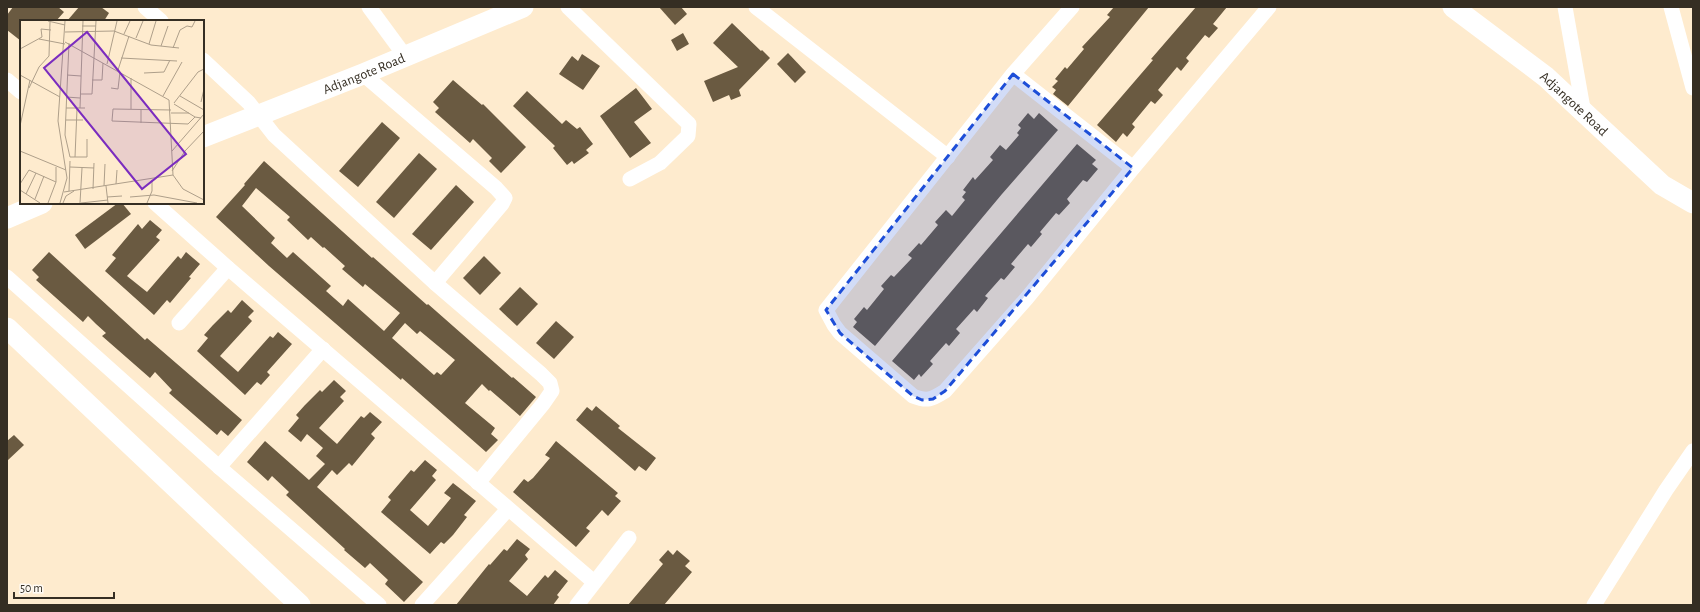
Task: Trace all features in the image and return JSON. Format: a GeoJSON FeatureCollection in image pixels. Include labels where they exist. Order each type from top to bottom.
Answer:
{"type":"FeatureCollection","features":[{"type":"Feature","properties":{"kind":"street"},"geometry":{"type":"LineString","coordinates":[[145,7],[160,20]]}},
{"type":"Feature","properties":{"kind":"street"},"geometry":{"type":"LineString","coordinates":[[369,7],[405,56]]}},
{"type":"Feature","properties":{"kind":"street","name":"Adjangote Road"},"geometry":{"type":"LineString","coordinates":[[204,137],[363,74],[523,7]]}},
{"type":"Feature","properties":{"kind":"street"},"geometry":{"type":"LineString","coordinates":[[568,7],[689,124],[688,136],[660,163],[630,179]]}},
{"type":"Feature","properties":{"kind":"street"},"geometry":{"type":"LineString","coordinates":[[756,7],[948,157]]}},
{"type":"Feature","properties":{"kind":"street"},"geometry":{"type":"LineString","coordinates":[[1072,7],[1013,74],[826,310],[840,333],[913,396],[922,400],[933,399],[945,391],[1027,298],[1133,168],[1269,7]]}},
{"type":"Feature","properties":{"kind":"street","name":"Adjangote Road"},"geometry":{"type":"LineString","coordinates":[[1453,7],[1546,77],[1662,185],[1693,203]]}},
{"type":"Feature","properties":{"kind":"street"},"geometry":{"type":"LineString","coordinates":[[1565,7],[1584,114]]}},
{"type":"Feature","properties":{"kind":"street"},"geometry":{"type":"LineString","coordinates":[[1671,7],[1693,88]]}},
{"type":"Feature","properties":{"kind":"street"},"geometry":{"type":"LineString","coordinates":[[204,61],[249,103],[274,135],[435,283],[550,383],[552,391],[543,404],[478,483]]}},
{"type":"Feature","properties":{"kind":"street"},"geometry":{"type":"LineString","coordinates":[[363,74],[496,188],[505,198],[502,204],[435,283]]}},
{"type":"Feature","properties":{"kind":"street"},"geometry":{"type":"LineString","coordinates":[[1013,74],[1133,168]]}},
{"type":"Feature","properties":{"kind":"street"},"geometry":{"type":"LineString","coordinates":[[7,80],[20,91]]}},
{"type":"Feature","properties":{"kind":"street"},"geometry":{"type":"LineString","coordinates":[[7,218],[40,204]]}},
{"type":"Feature","properties":{"kind":"street"},"geometry":{"type":"LineString","coordinates":[[156,204],[228,268],[594,582]]}},
{"type":"Feature","properties":{"kind":"street"},"geometry":{"type":"LineString","coordinates":[[179,323],[228,268]]}},
{"type":"Feature","properties":{"kind":"street"},"geometry":{"type":"LineString","coordinates":[[7,278],[219,467],[379,605]]}},
{"type":"Feature","properties":{"kind":"street"},"geometry":{"type":"LineString","coordinates":[[7,328],[300,605]]}},
{"type":"Feature","properties":{"kind":"street"},"geometry":{"type":"LineString","coordinates":[[219,467],[323,349]]}},
{"type":"Feature","properties":{"kind":"street"},"geometry":{"type":"LineString","coordinates":[[1594,605],[1666,490],[1692,457]]}},
{"type":"Feature","properties":{"kind":"street"},"geometry":{"type":"LineString","coordinates":[[422,605],[508,509]]}},
{"type":"Feature","properties":{"kind":"street"},"geometry":{"type":"LineString","coordinates":[[577,605],[628,538]]}},
{"type":"Feature","properties":{"kind":"highlighted area"},"geometry":{"type":"Polygon","coordinates":[[[1013,74],[1133,168],[945,391],[933,399],[922,400],[913,396],[840,333],[826,310],[1013,74]]]}},
{"type":"Feature","properties":{"kind":"building"},"geometry":{"type":"Polygon","coordinates":[[[13,7],[58,7],[64,12],[57,20],[20,20],[20,40],[7,30],[7,15],[13,7]]]}},
{"type":"Feature","properties":{"kind":"building"},"geometry":{"type":"Polygon","coordinates":[[[79,7],[101,7],[109,13],[105,20],[68,20],[79,7]]]}},
{"type":"Feature","properties":{"kind":"building"},"geometry":{"type":"Polygon","coordinates":[[[659,7],[681,7],[687,14],[675,25],[659,7]]]}},
{"type":"Feature","properties":{"kind":"building"},"geometry":{"type":"Polygon","coordinates":[[[1114,7],[1149,7],[1068,106],[1053,94],[1056,90],[1052,87],[1058,81],[1055,79],[1065,67],[1067,69],[1084,49],[1082,47],[1110,17],[1107,15],[1114,7]]]}},
{"type":"Feature","properties":{"kind":"building"},"geometry":{"type":"Polygon","coordinates":[[[1196,7],[1227,7],[1213,24],[1218,28],[1209,38],[1205,35],[1186,58],[1189,61],[1181,71],[1177,67],[1158,90],[1163,95],[1155,104],[1151,101],[1132,124],[1135,127],[1127,137],[1123,133],[1116,142],[1097,125],[1196,7]]]}},
{"type":"Feature","properties":{"kind":"building"},"geometry":{"type":"Polygon","coordinates":[[[732,23],[770,58],[739,90],[741,96],[731,100],[729,95],[713,102],[704,81],[738,67],[713,43],[732,23]]]}},
{"type":"Feature","properties":{"kind":"building"},"geometry":{"type":"Polygon","coordinates":[[[683,33],[689,44],[677,51],[671,40],[683,33]]]}},
{"type":"Feature","properties":{"kind":"building"},"geometry":{"type":"Polygon","coordinates":[[[788,53],[806,72],[795,83],[777,64],[788,53]]]}},
{"type":"Feature","properties":{"kind":"building"},"geometry":{"type":"Polygon","coordinates":[[[582,54],[600,66],[583,90],[559,74],[572,56],[578,61],[582,54]]]}},
{"type":"Feature","properties":{"kind":"building"},"geometry":{"type":"Polygon","coordinates":[[[453,80],[482,105],[483,104],[526,147],[501,173],[489,161],[492,158],[473,139],[470,143],[435,112],[439,108],[433,102],[453,80]]]}},
{"type":"Feature","properties":{"kind":"building"},"geometry":{"type":"Polygon","coordinates":[[[636,88],[652,109],[634,122],[651,143],[630,158],[600,116],[636,88]]]}},
{"type":"Feature","properties":{"kind":"building"},"geometry":{"type":"Polygon","coordinates":[[[527,91],[562,124],[566,120],[577,129],[580,127],[593,144],[586,150],[589,153],[574,164],[572,161],[567,165],[553,148],[555,146],[513,106],[527,91]]]}},
{"type":"Feature","properties":{"kind":"building"},"geometry":{"type":"Polygon","coordinates":[[[1028,113],[1034,119],[1039,113],[1058,130],[1002,194],[875,346],[853,327],[857,322],[854,319],[864,307],[867,310],[884,289],[881,286],[891,275],[894,277],[912,258],[908,255],[919,243],[921,245],[938,225],[935,222],[946,210],[952,216],[965,200],[962,197],[966,192],[963,190],[973,177],[975,180],[993,160],[990,157],[1000,145],[1006,150],[1019,135],[1017,133],[1021,128],[1018,125],[1028,113]]]}},
{"type":"Feature","properties":{"kind":"building"},"geometry":{"type":"Polygon","coordinates":[[[382,122],[400,138],[358,187],[339,171],[382,122]]]}},
{"type":"Feature","properties":{"kind":"building"},"geometry":{"type":"Polygon","coordinates":[[[1077,144],[1096,160],[1092,164],[1098,169],[1087,182],[1083,180],[1067,199],[1070,203],[1059,215],[1056,213],[1040,232],[1042,234],[1031,247],[1028,244],[1011,264],[1015,267],[1004,280],[1001,278],[985,296],[988,298],[977,312],[974,309],[956,329],[960,333],[949,346],[946,343],[930,361],[933,364],[921,377],[919,374],[914,380],[892,361],[1077,144]]]}},
{"type":"Feature","properties":{"kind":"building"},"geometry":{"type":"Polygon","coordinates":[[[419,153],[437,169],[394,218],[376,202],[419,153]]]}},
{"type":"Feature","properties":{"kind":"building"},"geometry":{"type":"Polygon","coordinates":[[[264,161],[372,258],[373,257],[427,305],[428,304],[512,378],[513,377],[536,397],[520,416],[482,384],[465,403],[495,428],[491,434],[498,440],[486,452],[402,378],[401,380],[269,266],[216,217],[245,185],[244,184],[264,161]],[[256,188],[242,206],[275,238],[271,243],[287,258],[293,252],[331,286],[326,291],[343,306],[348,299],[384,331],[400,313],[365,284],[363,287],[342,269],[345,266],[324,247],[323,248],[311,237],[308,240],[287,220],[290,217],[256,188]],[[405,323],[392,338],[434,375],[437,372],[441,375],[455,360],[420,331],[417,334],[405,323]]]}},
{"type":"Feature","properties":{"kind":"building"},"geometry":{"type":"Polygon","coordinates":[[[456,185],[474,202],[431,250],[412,234],[456,185]]]}},
{"type":"Feature","properties":{"kind":"building"},"geometry":{"type":"Polygon","coordinates":[[[117,204],[123,204],[131,214],[85,249],[75,235],[117,204]]]}},
{"type":"Feature","properties":{"kind":"building"},"geometry":{"type":"Polygon","coordinates":[[[150,220],[162,230],[156,237],[160,240],[127,276],[147,292],[178,256],[181,259],[186,252],[200,264],[189,277],[191,278],[170,303],[167,300],[154,315],[105,271],[116,258],[112,255],[138,224],[142,229],[150,220]]]}},
{"type":"Feature","properties":{"kind":"building"},"geometry":{"type":"Polygon","coordinates":[[[49,252],[145,340],[147,338],[242,420],[228,436],[221,430],[217,435],[169,393],[172,390],[155,372],[150,378],[102,336],[106,333],[88,316],[83,322],[36,280],[39,277],[32,270],[49,252]]]}},
{"type":"Feature","properties":{"kind":"building"},"geometry":{"type":"Polygon","coordinates":[[[484,256],[501,273],[480,295],[463,278],[484,256]]]}},
{"type":"Feature","properties":{"kind":"building"},"geometry":{"type":"Polygon","coordinates":[[[520,287],[538,304],[517,326],[499,309],[520,287]]]}},
{"type":"Feature","properties":{"kind":"building"},"geometry":{"type":"Polygon","coordinates":[[[242,300],[254,311],[248,317],[252,321],[220,356],[238,372],[270,336],[273,338],[278,332],[292,344],[267,372],[270,375],[261,385],[257,382],[245,395],[197,351],[208,338],[204,335],[228,310],[231,313],[242,300]]]}},
{"type":"Feature","properties":{"kind":"building"},"geometry":{"type":"Polygon","coordinates":[[[556,321],[574,337],[554,359],[536,343],[556,321]]]}},
{"type":"Feature","properties":{"kind":"building"},"geometry":{"type":"Polygon","coordinates":[[[334,380],[346,391],[340,397],[344,401],[319,428],[337,444],[361,416],[364,418],[370,412],[382,422],[371,434],[375,438],[352,466],[349,463],[337,475],[332,470],[317,487],[423,582],[404,602],[385,584],[388,580],[370,563],[365,568],[286,495],[289,492],[272,476],[268,481],[247,462],[265,441],[309,480],[325,464],[316,456],[323,448],[307,434],[301,442],[288,431],[299,418],[296,415],[305,405],[320,390],[322,392],[334,380]]]}},
{"type":"Feature","properties":{"kind":"building"},"geometry":{"type":"Polygon","coordinates":[[[596,406],[620,426],[618,428],[656,458],[646,471],[639,466],[635,471],[576,420],[587,407],[592,411],[596,406]]]}},
{"type":"Feature","properties":{"kind":"building"},"geometry":{"type":"Polygon","coordinates":[[[14,435],[24,445],[7,461],[7,441],[14,435]]]}},
{"type":"Feature","properties":{"kind":"building"},"geometry":{"type":"Polygon","coordinates":[[[556,441],[618,493],[615,496],[621,501],[608,516],[602,510],[586,528],[590,531],[576,547],[513,492],[524,479],[528,482],[533,478],[550,458],[545,455],[556,441]]]}},
{"type":"Feature","properties":{"kind":"building"},"geometry":{"type":"Polygon","coordinates":[[[425,460],[437,470],[432,476],[436,480],[410,510],[428,526],[451,498],[444,493],[453,483],[476,501],[464,515],[467,517],[453,535],[444,544],[441,542],[430,554],[381,512],[391,500],[388,497],[411,470],[414,472],[425,460]]]}},
{"type":"Feature","properties":{"kind":"building"},"geometry":{"type":"Polygon","coordinates":[[[517,539],[530,549],[525,555],[528,559],[509,581],[527,596],[545,575],[548,578],[555,570],[568,581],[557,595],[559,597],[553,605],[456,605],[489,564],[490,565],[504,549],[507,551],[517,539]]]}},
{"type":"Feature","properties":{"kind":"building"},"geometry":{"type":"Polygon","coordinates":[[[668,550],[673,555],[677,550],[690,561],[685,566],[692,572],[664,605],[628,605],[663,564],[659,560],[668,550]]]}}]}
